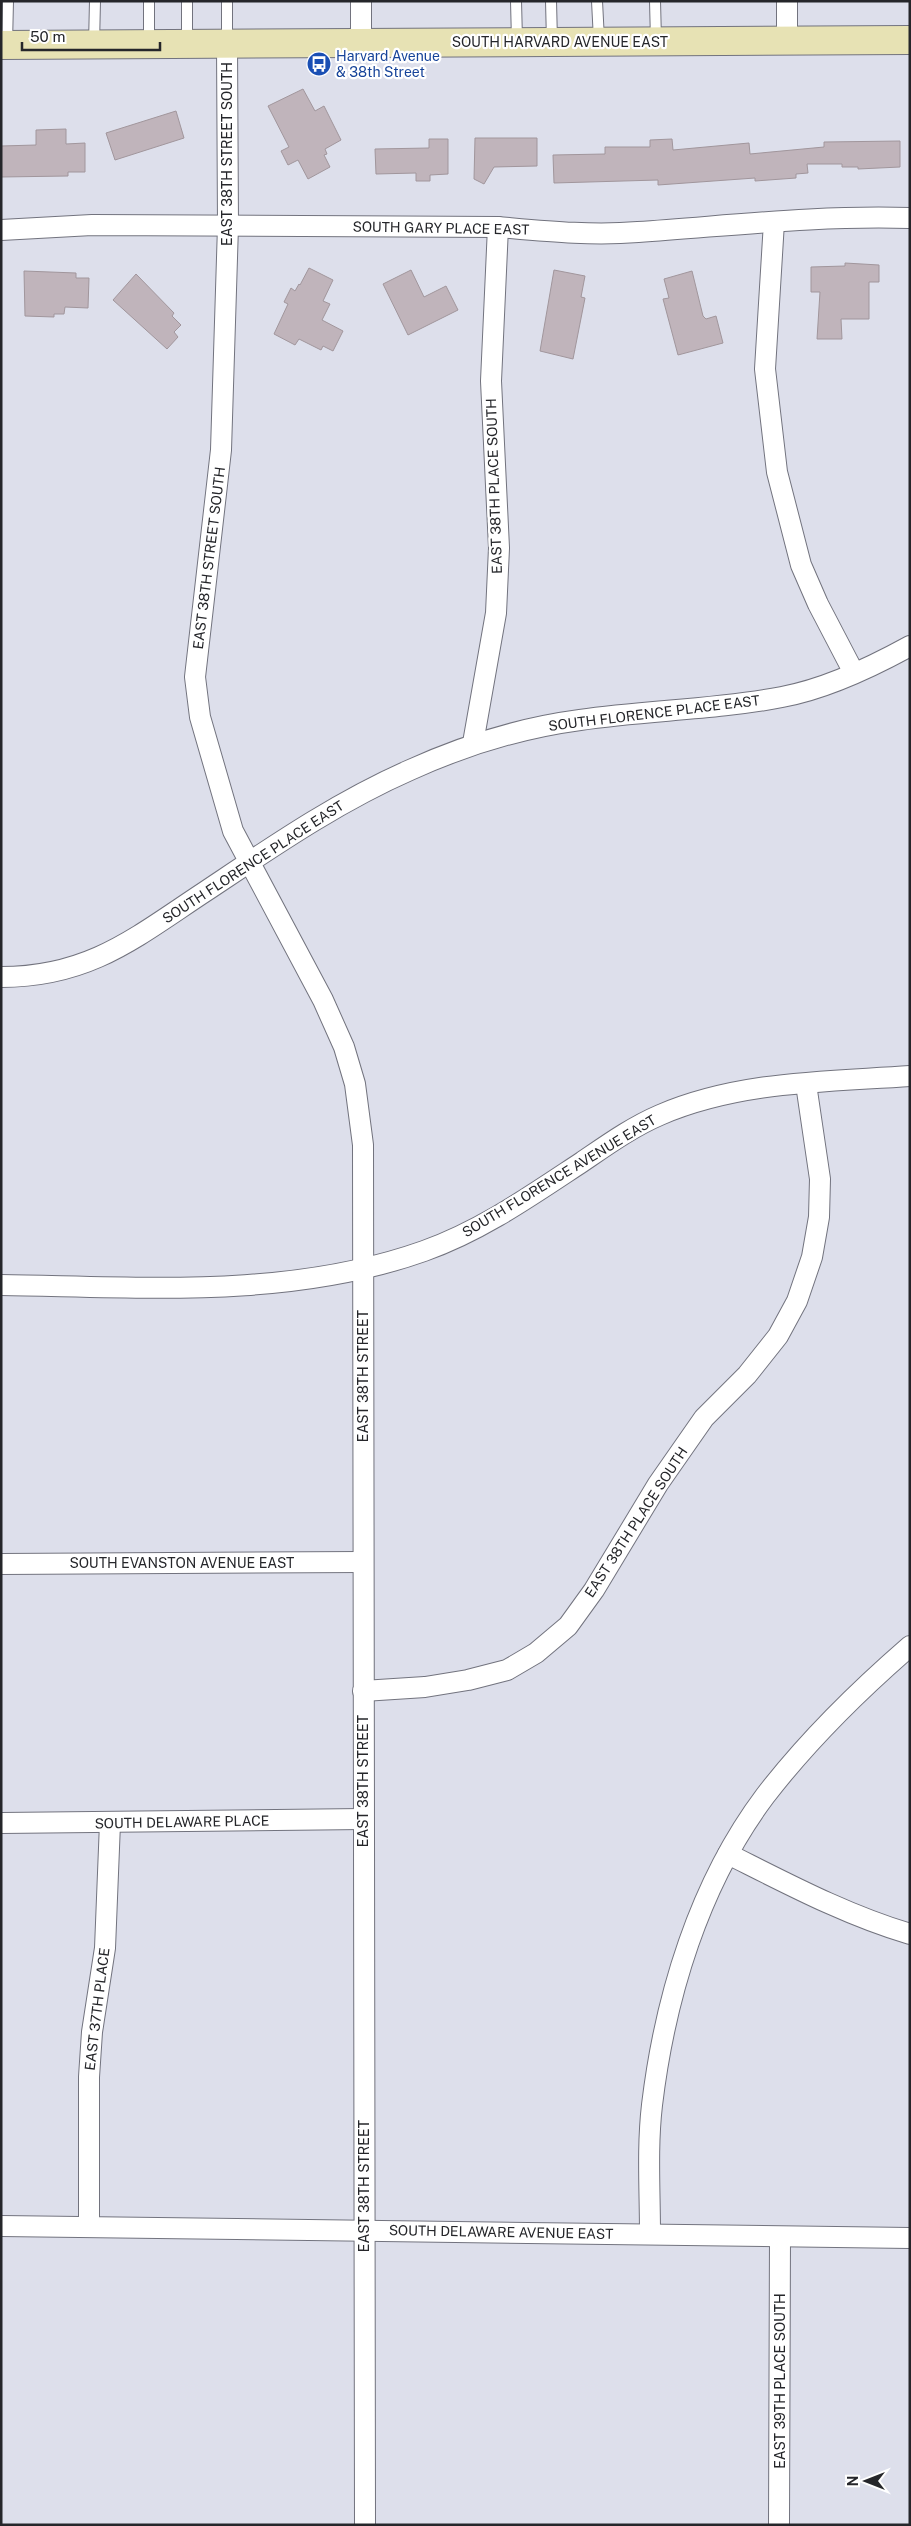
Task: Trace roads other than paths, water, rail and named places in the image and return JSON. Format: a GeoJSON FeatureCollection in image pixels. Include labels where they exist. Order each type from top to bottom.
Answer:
{"type":"FeatureCollection","features":[{"type":"Feature","properties":{"kind":"main road","name":"SOUTH HARVARD AVENUE EAST"},"geometry":{"type":"LineString","coordinates":[[4,45],[910,40]]}},
{"type":"Feature","properties":{"kind":"street"},"geometry":{"type":"LineString","coordinates":[[361,1],[361,44]]}},
{"type":"Feature","properties":{"kind":"street"},"geometry":{"type":"LineString","coordinates":[[787,1],[787,41]]}},
{"type":"Feature","properties":{"kind":"street","name":"EAST 38TH STREET SOUTH"},"geometry":{"type":"LineString","coordinates":[[227,44],[228,226],[221,450],[195,677],[200,717],[231,821],[341,1040]]}},
{"type":"Feature","properties":{"kind":"street","name":"SOUTH GARY PLACE EAST"},"geometry":{"type":"LineString","coordinates":[[1,230],[92,225],[498,227],[562,232],[638,232],[774,222],[873,217],[910,218]]}},
{"type":"Feature","properties":{"kind":"street"},"geometry":{"type":"LineString","coordinates":[[774,222],[765,369],[777,472],[801,565],[818,604],[854,673]]}},
{"type":"Feature","properties":{"kind":"street","name":"EAST 38TH PLACE SOUTH"},"geometry":{"type":"LineString","coordinates":[[473,743],[490,658],[496,613],[499,548],[491,381],[498,227]]}},
{"type":"Feature","properties":{"kind":"street","name":"SOUTH FLORENCE PLACE EAST"},"geometry":{"type":"LineString","coordinates":[[1,977],[42,975],[94,961],[142,935],[309,822],[356,795],[473,743],[526,729],[581,720],[725,706],[784,697],[854,673],[910,646]]}},
{"type":"Feature","properties":{"kind":"street","name":"EAST 38TH STREET"},"geometry":{"type":"LineString","coordinates":[[341,1040],[355,1084],[361,1115],[363,1269],[365,2525]]}},
{"type":"Feature","properties":{"kind":"street","name":"SOUTH FLORENCE AVENUE EAST"},"geometry":{"type":"LineString","coordinates":[[1,1285],[196,1288],[307,1279],[363,1269],[424,1251],[477,1228],[619,1137],[658,1116],[694,1102],[741,1090],[910,1076]]}},
{"type":"Feature","properties":{"kind":"street","name":"EAST 38TH PLACE SOUTH"},"geometry":{"type":"LineString","coordinates":[[363,1691],[425,1687],[468,1680],[507,1670],[536,1653],[568,1626],[594,1590],[663,1476],[704,1418],[747,1375],[778,1336],[797,1301],[812,1257],[819,1217],[820,1179],[806,1084]]}},
{"type":"Feature","properties":{"kind":"street","name":"SOUTH EVANSTON AVENUE EAST"},"geometry":{"type":"LineString","coordinates":[[1,1564],[363,1562]]}},
{"type":"Feature","properties":{"kind":"street"},"geometry":{"type":"LineString","coordinates":[[650,2234],[652,2107],[660,2054],[687,1946],[709,1892],[728,1854],[764,1797],[798,1754],[834,1716],[910,1646]]}},
{"type":"Feature","properties":{"kind":"street","name":"SOUTH DELAWARE PLACE"},"geometry":{"type":"LineString","coordinates":[[1,1823],[363,1819]]}},
{"type":"Feature","properties":{"kind":"street","name":"EAST 37TH PLACE"},"geometry":{"type":"LineString","coordinates":[[89,2226],[89,2077],[92,2032],[105,1940],[110,1823]]}},
{"type":"Feature","properties":{"kind":"street"},"geometry":{"type":"LineString","coordinates":[[728,1854],[820,1900],[865,1919],[910,1934]]}},
{"type":"Feature","properties":{"kind":"street","name":"SOUTH DELAWARE AVENUE EAST"},"geometry":{"type":"LineString","coordinates":[[1,2226],[910,2238]]}},
{"type":"Feature","properties":{"kind":"street","name":"EAST 39TH PLACE SOUTH"},"geometry":{"type":"LineString","coordinates":[[780,2237],[780,2525]]}},
{"type":"Feature","properties":{"kind":"lane"},"geometry":{"type":"LineString","coordinates":[[4,45],[8,1]]}},
{"type":"Feature","properties":{"kind":"lane"},"geometry":{"type":"LineString","coordinates":[[94,45],[95,1]]}},
{"type":"Feature","properties":{"kind":"lane"},"geometry":{"type":"LineString","coordinates":[[149,44],[150,1]]}},
{"type":"Feature","properties":{"kind":"lane"},"geometry":{"type":"LineString","coordinates":[[187,1],[187,44]]}},
{"type":"Feature","properties":{"kind":"lane"},"geometry":{"type":"LineString","coordinates":[[226,1],[227,44]]}},
{"type":"Feature","properties":{"kind":"lane"},"geometry":{"type":"LineString","coordinates":[[516,1],[517,42]]}},
{"type":"Feature","properties":{"kind":"lane"},"geometry":{"type":"LineString","coordinates":[[551,1],[552,42]]}},
{"type":"Feature","properties":{"kind":"lane"},"geometry":{"type":"LineString","coordinates":[[597,1],[599,41]]}},
{"type":"Feature","properties":{"kind":"lane"},"geometry":{"type":"LineString","coordinates":[[655,1],[656,41]]}},
{"type":"Feature","properties":{"kind":"place","name":"Harvard Avenue & 38th Street"},"geometry":{"type":"Point","coordinates":[319,64]}}]}
